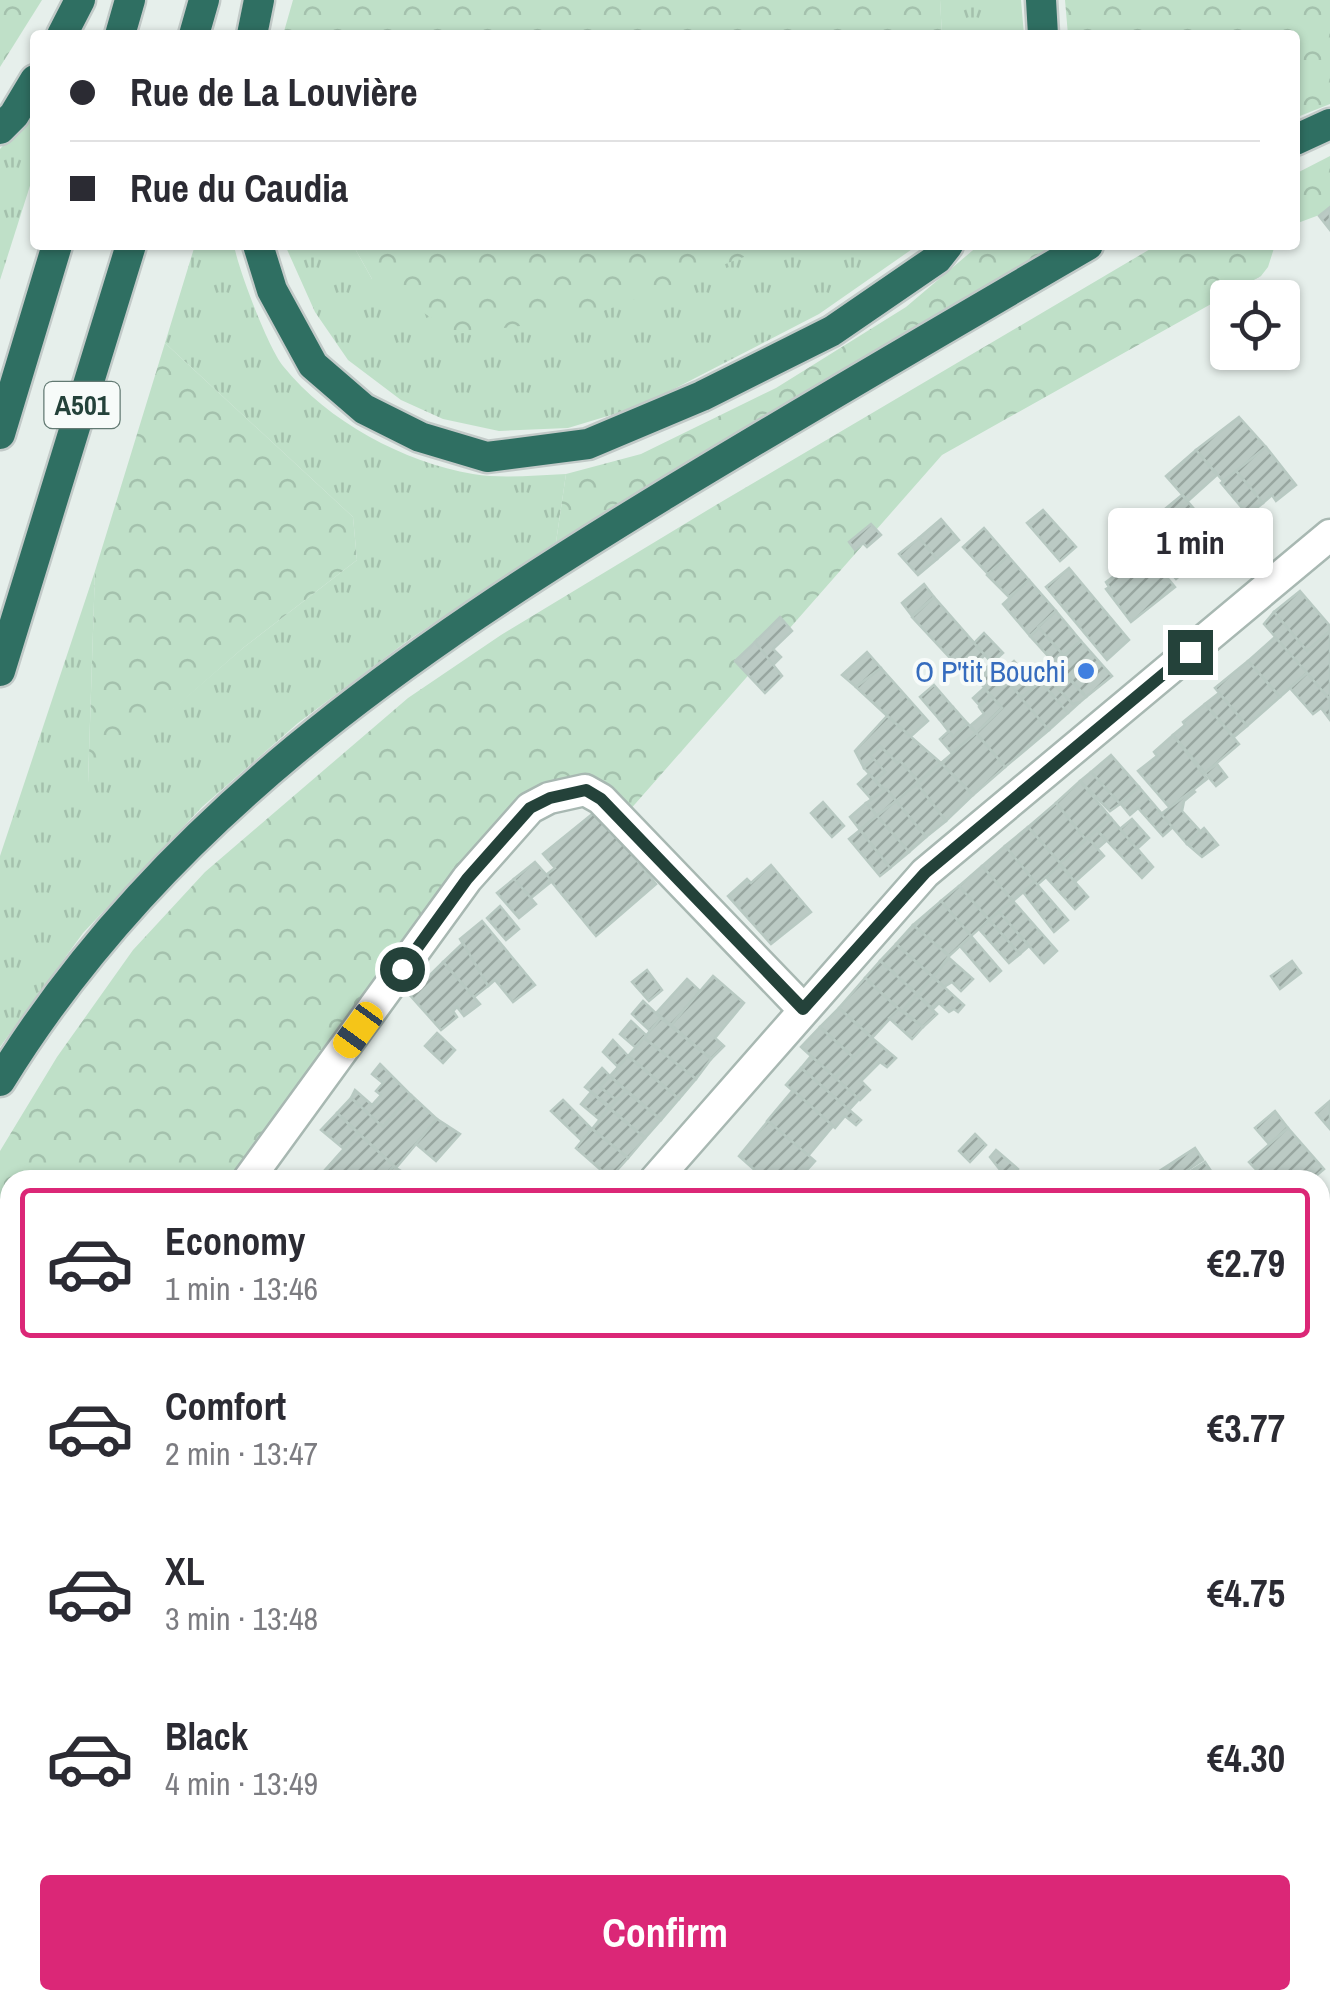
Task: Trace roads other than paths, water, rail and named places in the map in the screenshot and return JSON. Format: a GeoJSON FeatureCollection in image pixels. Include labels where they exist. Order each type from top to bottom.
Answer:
{"type":"FeatureCollection","features":[{"type":"Feature","properties":{"kind":"highway"},"geometry":{"type":"LineString","coordinates":[[65,30],[80,0]]}},
{"type":"Feature","properties":{"kind":"highway"},"geometry":{"type":"LineString","coordinates":[[121,30],[130,0]]}},
{"type":"Feature","properties":{"kind":"highway"},"geometry":{"type":"LineString","coordinates":[[195,30],[204,0]]}},
{"type":"Feature","properties":{"kind":"highway"},"geometry":{"type":"LineString","coordinates":[[253,30],[259,0]]}},
{"type":"Feature","properties":{"kind":"highway"},"geometry":{"type":"LineString","coordinates":[[1042,0],[1044,30]]}},
{"type":"Feature","properties":{"kind":"highway"},"geometry":{"type":"LineString","coordinates":[[0,129],[30,88]]}},
{"type":"Feature","properties":{"kind":"highway"},"geometry":{"type":"LineString","coordinates":[[1300,138],[1330,124]]}},
{"type":"Feature","properties":{"kind":"highway","name":"A501"},"geometry":{"type":"LineString","coordinates":[[0,434],[55,250]]}},
{"type":"Feature","properties":{"kind":"highway","name":"A501"},"geometry":{"type":"LineString","coordinates":[[0,672],[129,250]]}},
{"type":"Feature","properties":{"kind":"highway"},"geometry":{"type":"LineString","coordinates":[[260,250],[272,290],[313,365],[364,409],[420,437],[487,457],[588,444],[702,396],[832,331],[937,259],[944,250]]}},
{"type":"Feature","properties":{"kind":"highway"},"geometry":{"type":"LineString","coordinates":[[0,1082],[25,1041],[124,913],[170,863],[322,725],[434,642],[583,545],[794,416],[1079,250]]}},
{"type":"Feature","properties":{"kind":"street"},"geometry":{"type":"LineString","coordinates":[[664,1170],[925,873],[1330,536]]}},
{"type":"Feature","properties":{"kind":"street"},"geometry":{"type":"LineString","coordinates":[[255,1170],[467,879],[530,808],[550,798],[586,790],[601,799],[803,1009]]}},
{"type":"Feature","properties":{"kind":"place","name":"O P'tit Bouchi"},"geometry":{"type":"Point","coordinates":[1086,671]}}]}
